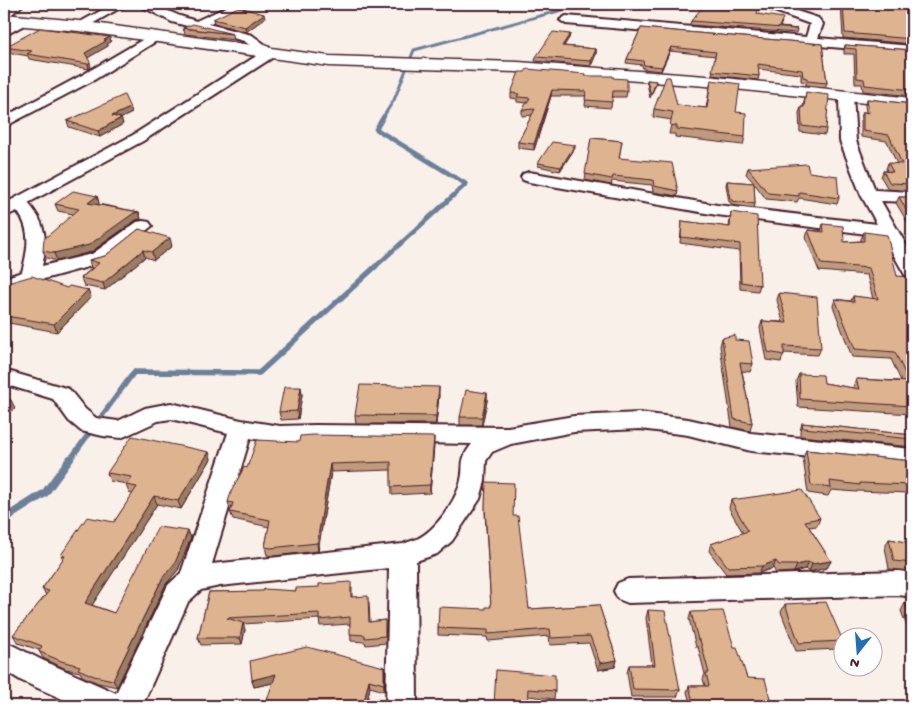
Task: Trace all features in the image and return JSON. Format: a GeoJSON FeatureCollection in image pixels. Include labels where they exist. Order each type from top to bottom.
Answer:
{"type":"FeatureCollection","features":[{"type":"Feature","properties":{"kind":"street"},"geometry":{"type":"LineString","coordinates":[[4,15],[18,4]]}},
{"type":"Feature","properties":{"kind":"street"},"geometry":{"type":"LineString","coordinates":[[79,26],[121,4]]}},
{"type":"Feature","properties":{"kind":"street"},"geometry":{"type":"LineString","coordinates":[[143,4],[176,19],[248,38],[270,54]]}},
{"type":"Feature","properties":{"kind":"street"},"geometry":{"type":"LineString","coordinates":[[198,24],[242,4]]}},
{"type":"Feature","properties":{"kind":"street"},"geometry":{"type":"LineString","coordinates":[[765,4],[814,21],[817,24],[810,42]]}},
{"type":"Feature","properties":{"kind":"street"},"geometry":{"type":"LineString","coordinates":[[4,32],[12,20],[79,26],[329,62],[518,68],[706,81],[912,103]]}},
{"type":"Feature","properties":{"kind":"street"},"geometry":{"type":"LineString","coordinates":[[566,20],[912,50]]}},
{"type":"Feature","properties":{"kind":"street"},"geometry":{"type":"LineString","coordinates":[[4,123],[88,77],[154,37]]}},
{"type":"Feature","properties":{"kind":"street"},"geometry":{"type":"LineString","coordinates":[[11,207],[138,138],[270,54]]}},
{"type":"Feature","properties":{"kind":"street"},"geometry":{"type":"LineString","coordinates":[[846,96],[848,141],[868,195],[912,271]]}},
{"type":"Feature","properties":{"kind":"street"},"geometry":{"type":"LineString","coordinates":[[529,177],[717,210],[888,231]]}},
{"type":"Feature","properties":{"kind":"street"},"geometry":{"type":"LineString","coordinates":[[868,195],[912,197]]}},
{"type":"Feature","properties":{"kind":"street"},"geometry":{"type":"LineString","coordinates":[[11,207],[32,218],[38,244],[31,275]]}},
{"type":"Feature","properties":{"kind":"street"},"geometry":{"type":"LineString","coordinates":[[4,284],[31,275],[99,258],[143,226]]}},
{"type":"Feature","properties":{"kind":"street"},"geometry":{"type":"LineString","coordinates":[[4,377],[61,394],[77,415],[96,427],[121,430],[153,414],[171,411],[241,428],[280,435],[315,433],[508,436],[574,424],[640,420],[688,427],[752,442],[912,458]]}},
{"type":"Feature","properties":{"kind":"street"},"geometry":{"type":"LineString","coordinates":[[126,706],[178,594],[193,580],[241,428]]}},
{"type":"Feature","properties":{"kind":"street"},"geometry":{"type":"LineString","coordinates":[[193,580],[220,574],[403,555],[428,546],[443,533],[466,499],[474,481],[474,459],[484,446],[508,436]]}},
{"type":"Feature","properties":{"kind":"street"},"geometry":{"type":"LineString","coordinates":[[402,706],[403,555]]}},
{"type":"Feature","properties":{"kind":"street"},"geometry":{"type":"LineString","coordinates":[[628,591],[899,583],[912,585]]}},
{"type":"Feature","properties":{"kind":"street"},"geometry":{"type":"LineString","coordinates":[[4,654],[32,671],[111,706]]}},
{"type":"Feature","properties":{"kind":"building"},"geometry":{"type":"Polygon","coordinates":[[[705,4],[760,4],[757,14],[783,18],[779,27],[797,29],[691,21],[705,4]]]}},
{"type":"Feature","properties":{"kind":"building"},"geometry":{"type":"Polygon","coordinates":[[[843,4],[912,4],[912,39],[845,33],[843,4]]]}},
{"type":"Feature","properties":{"kind":"building"},"geometry":{"type":"Polygon","coordinates":[[[238,7],[264,14],[245,27],[213,19],[238,7]]]}},
{"type":"Feature","properties":{"kind":"building"},"geometry":{"type":"Polygon","coordinates":[[[193,24],[233,34],[183,28],[193,24]]]}},
{"type":"Feature","properties":{"kind":"building"},"geometry":{"type":"Polygon","coordinates":[[[40,28],[110,37],[85,53],[90,62],[88,64],[27,54],[32,51],[5,47],[40,28]]]}},
{"type":"Feature","properties":{"kind":"building"},"geometry":{"type":"Polygon","coordinates":[[[641,28],[822,44],[827,83],[807,81],[807,78],[803,77],[802,70],[758,64],[759,76],[712,71],[716,52],[671,47],[662,67],[644,65],[643,61],[627,59],[641,28]]]}},
{"type":"Feature","properties":{"kind":"building"},"geometry":{"type":"Polygon","coordinates":[[[553,32],[570,34],[562,46],[596,49],[591,61],[536,57],[553,32]]]}},
{"type":"Feature","properties":{"kind":"building"},"geometry":{"type":"Polygon","coordinates":[[[845,45],[912,50],[912,90],[865,85],[864,79],[857,78],[856,49],[845,48],[845,45]]]}},
{"type":"Feature","properties":{"kind":"building"},"geometry":{"type":"Polygon","coordinates":[[[527,69],[586,74],[585,76],[613,76],[613,78],[627,79],[627,91],[613,91],[612,102],[585,100],[586,91],[552,90],[534,144],[518,142],[535,109],[522,110],[530,98],[517,97],[519,94],[511,93],[519,72],[525,72],[527,69]]]}},
{"type":"Feature","properties":{"kind":"building"},"geometry":{"type":"Polygon","coordinates":[[[666,77],[670,77],[677,105],[707,108],[711,80],[740,84],[736,112],[746,113],[745,137],[677,129],[677,126],[670,125],[673,112],[654,109],[666,77]]]}},
{"type":"Feature","properties":{"kind":"building"},"geometry":{"type":"Polygon","coordinates":[[[647,80],[656,81],[651,95],[647,80]]]}},
{"type":"Feature","properties":{"kind":"building"},"geometry":{"type":"Polygon","coordinates":[[[806,92],[829,95],[826,129],[802,126],[801,107],[804,107],[806,92]]]}},
{"type":"Feature","properties":{"kind":"building"},"geometry":{"type":"Polygon","coordinates":[[[124,95],[130,108],[112,116],[121,118],[98,131],[67,121],[124,95]]]}},
{"type":"Feature","properties":{"kind":"building"},"geometry":{"type":"Polygon","coordinates":[[[867,99],[912,104],[912,184],[890,183],[883,171],[893,172],[888,163],[902,164],[889,135],[863,131],[863,112],[869,113],[867,99]]]}},
{"type":"Feature","properties":{"kind":"building"},"geometry":{"type":"Polygon","coordinates":[[[591,138],[622,141],[619,158],[672,163],[678,191],[654,186],[653,180],[613,176],[612,179],[585,174],[591,138]]]}},
{"type":"Feature","properties":{"kind":"building"},"geometry":{"type":"Polygon","coordinates":[[[552,142],[575,145],[561,167],[538,163],[552,142]]]}},
{"type":"Feature","properties":{"kind":"building"},"geometry":{"type":"Polygon","coordinates":[[[807,164],[809,172],[837,176],[839,198],[799,192],[799,196],[768,193],[748,168],[807,164]]]}},
{"type":"Feature","properties":{"kind":"building"},"geometry":{"type":"Polygon","coordinates":[[[727,181],[754,183],[755,204],[732,201],[727,181]]]}},
{"type":"Feature","properties":{"kind":"building"},"geometry":{"type":"Polygon","coordinates":[[[73,191],[97,196],[88,203],[139,212],[134,213],[89,245],[54,253],[43,251],[44,239],[79,209],[55,204],[73,191]]]}},
{"type":"Feature","properties":{"kind":"building"},"geometry":{"type":"Polygon","coordinates":[[[899,197],[912,197],[912,220],[899,197]]]}},
{"type":"Feature","properties":{"kind":"building"},"geometry":{"type":"Polygon","coordinates":[[[731,212],[757,216],[760,285],[741,282],[740,244],[681,237],[682,221],[730,227],[731,212]]]}},
{"type":"Feature","properties":{"kind":"building"},"geometry":{"type":"Polygon","coordinates":[[[823,224],[843,226],[844,242],[864,241],[864,232],[887,235],[897,276],[910,277],[912,283],[912,406],[800,399],[799,374],[823,375],[824,383],[859,389],[856,379],[909,382],[895,352],[855,349],[835,299],[854,302],[853,296],[878,299],[869,268],[821,264],[808,230],[824,232],[823,224]]]}},
{"type":"Feature","properties":{"kind":"building"},"geometry":{"type":"Polygon","coordinates":[[[139,229],[170,238],[152,252],[143,250],[103,283],[81,278],[99,263],[89,260],[105,256],[139,229]]]}},
{"type":"Feature","properties":{"kind":"building"},"geometry":{"type":"Polygon","coordinates":[[[32,276],[67,288],[69,286],[88,290],[54,324],[4,317],[4,284],[32,276]]]}},
{"type":"Feature","properties":{"kind":"building"},"geometry":{"type":"Polygon","coordinates":[[[779,293],[817,297],[821,348],[784,346],[784,355],[768,352],[762,321],[787,323],[779,293]]]}},
{"type":"Feature","properties":{"kind":"building"},"geometry":{"type":"Polygon","coordinates":[[[735,335],[735,340],[749,341],[753,364],[740,363],[752,423],[734,419],[722,338],[735,335]]]}},
{"type":"Feature","properties":{"kind":"building"},"geometry":{"type":"Polygon","coordinates":[[[360,385],[439,387],[436,416],[355,415],[360,385]]]}},
{"type":"Feature","properties":{"kind":"building"},"geometry":{"type":"Polygon","coordinates":[[[284,387],[301,387],[297,411],[279,412],[284,387]]]}},
{"type":"Feature","properties":{"kind":"building"},"geometry":{"type":"Polygon","coordinates":[[[466,390],[487,393],[482,417],[460,417],[466,390]]]}},
{"type":"Feature","properties":{"kind":"building"},"geometry":{"type":"Polygon","coordinates":[[[4,397],[11,400],[4,406],[4,397]]]}},
{"type":"Feature","properties":{"kind":"building"},"geometry":{"type":"Polygon","coordinates":[[[802,423],[912,435],[912,439],[803,428],[802,423]]]}},
{"type":"Feature","properties":{"kind":"building"},"geometry":{"type":"Polygon","coordinates":[[[132,436],[209,452],[178,501],[154,496],[85,603],[114,613],[158,527],[188,531],[175,563],[163,577],[113,680],[94,676],[78,669],[80,666],[61,661],[40,652],[42,646],[13,635],[49,591],[42,589],[65,556],[61,555],[87,517],[114,522],[137,487],[126,485],[132,477],[107,473],[132,436]]]}},
{"type":"Feature","properties":{"kind":"building"},"geometry":{"type":"Polygon","coordinates":[[[300,436],[434,437],[430,485],[391,487],[391,462],[330,464],[317,543],[265,547],[270,520],[230,512],[233,503],[228,502],[231,492],[244,467],[247,468],[257,440],[299,442],[300,436]]]}},
{"type":"Feature","properties":{"kind":"building"},"geometry":{"type":"Polygon","coordinates":[[[806,450],[912,461],[912,485],[860,483],[860,485],[830,481],[831,488],[811,485],[806,450]]]}},
{"type":"Feature","properties":{"kind":"building"},"geometry":{"type":"Polygon","coordinates":[[[486,482],[514,483],[513,516],[518,516],[529,609],[599,605],[617,660],[600,663],[590,636],[551,638],[550,629],[488,634],[488,630],[438,628],[439,607],[486,609],[486,607],[491,607],[485,506],[486,482]]]}},
{"type":"Feature","properties":{"kind":"building"},"geometry":{"type":"Polygon","coordinates":[[[802,490],[820,518],[805,521],[831,561],[812,564],[808,562],[797,565],[779,565],[776,561],[762,566],[728,567],[711,544],[748,531],[731,500],[802,490]]]}},
{"type":"Feature","properties":{"kind":"building"},"geometry":{"type":"Polygon","coordinates":[[[889,539],[912,543],[912,563],[894,561],[889,539]]]}},
{"type":"Feature","properties":{"kind":"building"},"geometry":{"type":"Polygon","coordinates":[[[351,582],[351,597],[368,596],[369,622],[385,620],[385,636],[365,638],[365,635],[350,634],[350,617],[319,620],[319,613],[227,618],[243,623],[240,638],[198,638],[209,592],[263,591],[264,589],[296,591],[296,588],[319,587],[319,584],[351,582]]]}},
{"type":"Feature","properties":{"kind":"building"},"geometry":{"type":"Polygon","coordinates":[[[826,602],[837,628],[834,628],[834,641],[799,643],[785,604],[826,602]]]}},
{"type":"Feature","properties":{"kind":"building"},"geometry":{"type":"Polygon","coordinates":[[[905,603],[912,604],[912,620],[905,603]]]}},
{"type":"Feature","properties":{"kind":"building"},"geometry":{"type":"Polygon","coordinates":[[[648,610],[665,611],[680,690],[633,689],[629,665],[655,665],[648,610]]]}},
{"type":"Feature","properties":{"kind":"building"},"geometry":{"type":"Polygon","coordinates":[[[723,611],[734,647],[737,647],[747,678],[765,679],[772,706],[694,706],[689,686],[709,686],[706,673],[709,673],[691,612],[723,611]]]}},
{"type":"Feature","properties":{"kind":"building"},"geometry":{"type":"Polygon","coordinates":[[[307,647],[384,667],[384,684],[369,680],[363,706],[265,706],[276,674],[252,680],[250,661],[307,647]]]}},
{"type":"Feature","properties":{"kind":"building"},"geometry":{"type":"Polygon","coordinates":[[[496,670],[555,675],[555,691],[528,689],[527,706],[494,706],[496,670]]]}},
{"type":"Feature","properties":{"kind":"waterway"},"geometry":{"type":"LineString","coordinates":[[383,117],[394,100],[414,50],[562,10],[575,4]]}},
{"type":"Feature","properties":{"kind":"waterway"},"geometry":{"type":"LineString","coordinates":[[375,267],[466,184],[376,129],[384,116]]}},
{"type":"Feature","properties":{"kind":"waterway"},"geometry":{"type":"LineString","coordinates":[[69,461],[134,372],[259,373],[376,266]]}},
{"type":"Feature","properties":{"kind":"waterway"},"geometry":{"type":"LineString","coordinates":[[4,519],[45,493],[70,459]]}}]}
